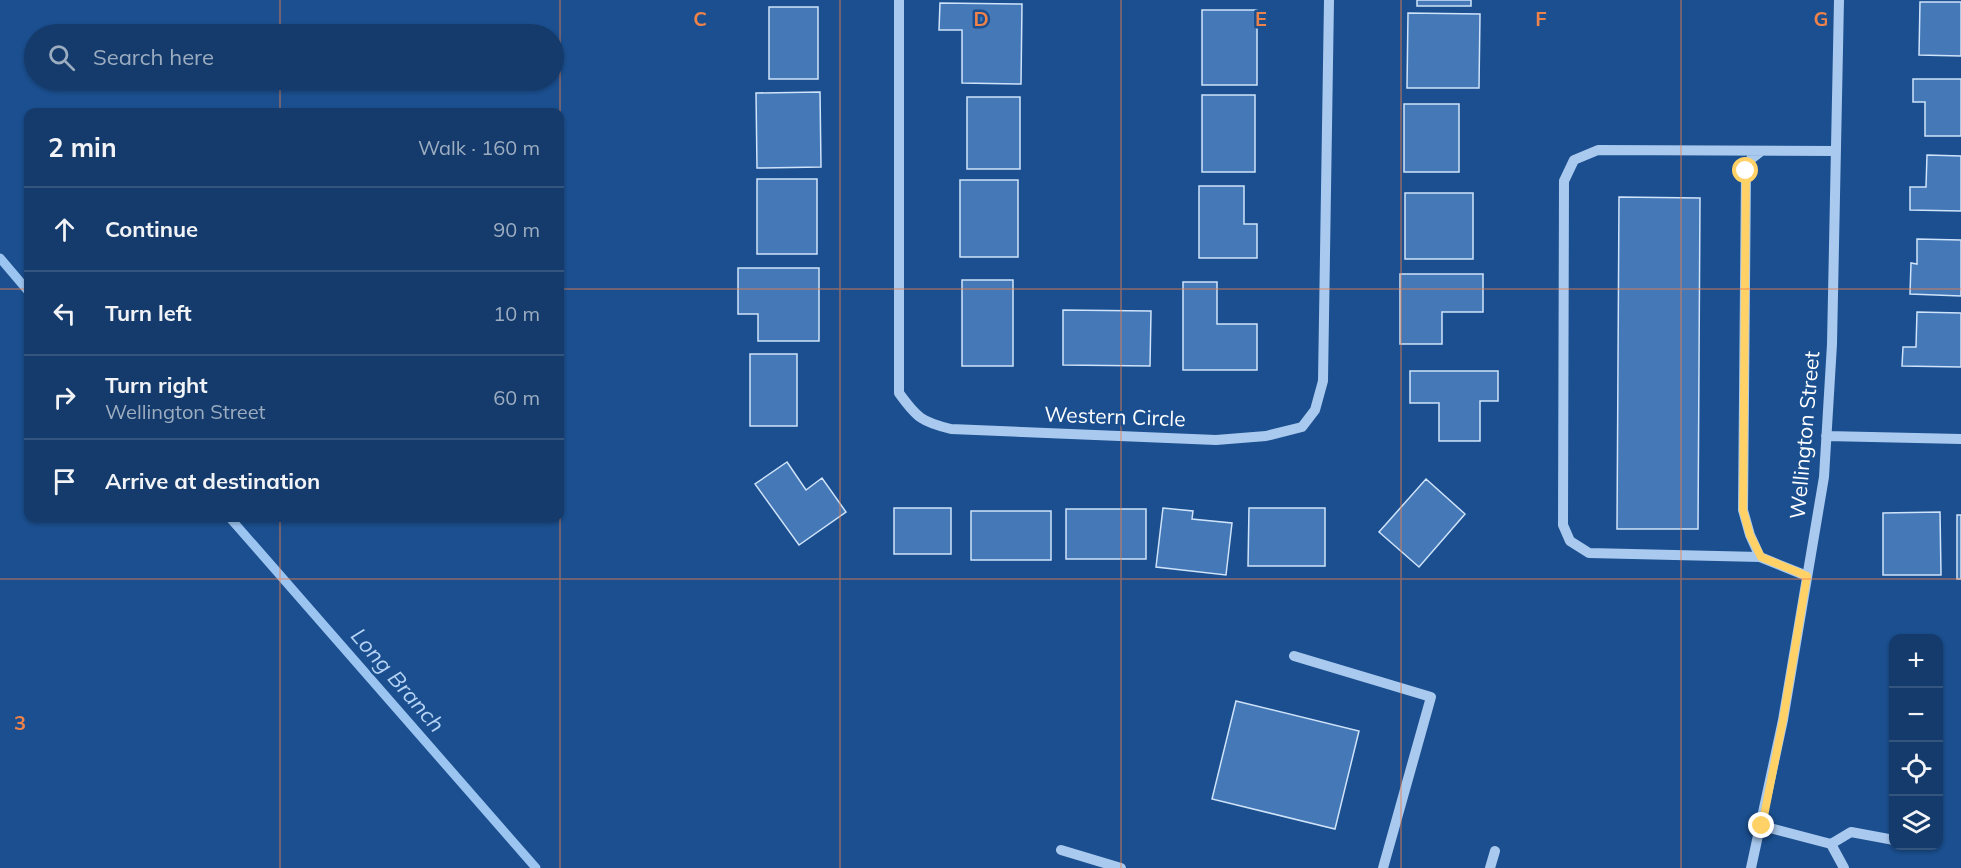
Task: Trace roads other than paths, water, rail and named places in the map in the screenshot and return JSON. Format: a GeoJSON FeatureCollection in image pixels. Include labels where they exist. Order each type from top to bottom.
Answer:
{"type":"FeatureCollection","features":[{"type":"Feature","properties":{"kind":"street","name":"Western Circle"},"geometry":{"type":"LineString","coordinates":[[899,0],[899,393],[914,414],[931,424],[951,429],[1216,440],[1266,436],[1302,427],[1315,410],[1323,381],[1329,0]]}},
{"type":"Feature","properties":{"kind":"street","name":"Wellington Street"},"geometry":{"type":"LineString","coordinates":[[1751,868],[1762,826],[1783,720],[1824,477],[1832,344],[1839,0]]}},
{"type":"Feature","properties":{"kind":"street"},"geometry":{"type":"LineString","coordinates":[[1807,576],[1761,557],[1589,553],[1570,541],[1563,525],[1564,181],[1574,160],[1598,150],[1836,151]]}},
{"type":"Feature","properties":{"kind":"street"},"geometry":{"type":"LineString","coordinates":[[1760,152],[1751,159],[1746,171],[1743,510],[1750,535],[1761,557]]}},
{"type":"Feature","properties":{"kind":"street"},"geometry":{"type":"LineString","coordinates":[[1826,436],[1961,439]]}},
{"type":"Feature","properties":{"kind":"street"},"geometry":{"type":"LineString","coordinates":[[1294,656],[1431,697],[1383,868]]}},
{"type":"Feature","properties":{"kind":"street"},"geometry":{"type":"LineString","coordinates":[[1762,826],[1831,844],[1851,832],[1889,839]]}},
{"type":"Feature","properties":{"kind":"street"},"geometry":{"type":"LineString","coordinates":[[1831,844],[1844,868]]}},
{"type":"Feature","properties":{"kind":"street"},"geometry":{"type":"LineString","coordinates":[[1061,850],[1121,868]]}},
{"type":"Feature","properties":{"kind":"street"},"geometry":{"type":"LineString","coordinates":[[1490,868],[1495,851]]}},
{"type":"Feature","properties":{"kind":"waterway","name":"Long Branch"},"geometry":{"type":"LineString","coordinates":[[0,258],[24,286]]}},
{"type":"Feature","properties":{"kind":"waterway","name":"Long Branch"},"geometry":{"type":"LineString","coordinates":[[233,522],[536,868]]}}]}
